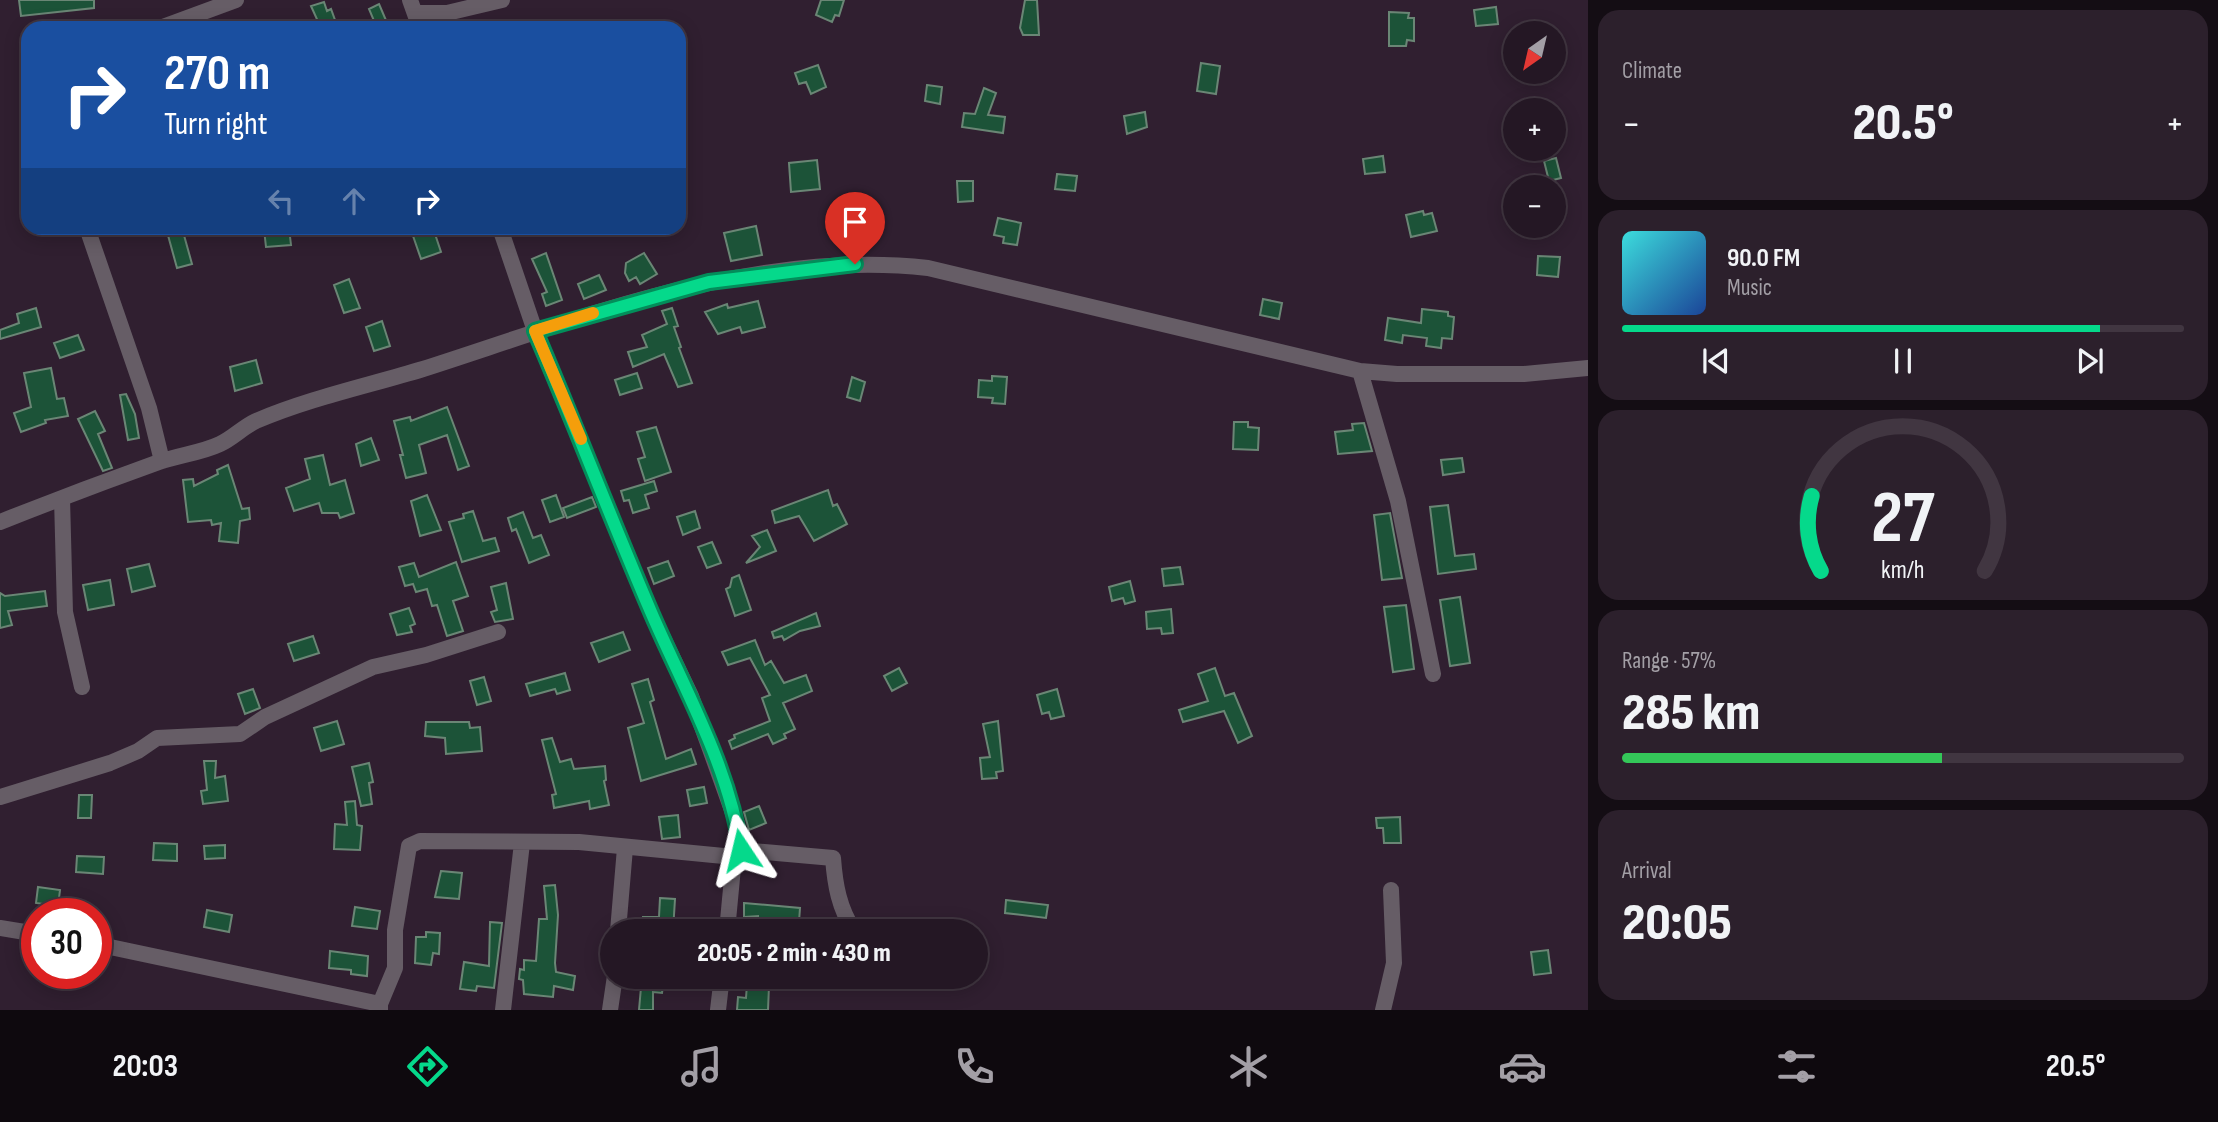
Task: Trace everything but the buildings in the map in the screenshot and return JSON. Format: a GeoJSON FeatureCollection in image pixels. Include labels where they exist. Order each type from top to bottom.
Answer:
{"type":"FeatureCollection","features":[{"type":"Feature","properties":{"kind":"street"},"geometry":{"type":"LineString","coordinates":[[173,21],[200,6],[236,0]]}},
{"type":"Feature","properties":{"kind":"street"},"geometry":{"type":"LineString","coordinates":[[415,14],[447,13],[502,0]]}},
{"type":"Feature","properties":{"kind":"street"},"geometry":{"type":"LineString","coordinates":[[89,235],[149,408],[162,461]]}},
{"type":"Feature","properties":{"kind":"street"},"geometry":{"type":"LineString","coordinates":[[502,235],[535,331],[643,594],[691,696],[734,813],[737,853],[729,919]]}},
{"type":"Feature","properties":{"kind":"street"},"geometry":{"type":"LineString","coordinates":[[0,522],[162,461],[220,444],[254,422],[363,384],[419,370],[535,331],[709,282],[758,274],[877,263],[928,268],[1005,284],[1360,371],[1397,374],[1512,374],[1588,368]]}},
{"type":"Feature","properties":{"kind":"street"},"geometry":{"type":"LineString","coordinates":[[1360,371],[1398,501],[1433,674]]}},
{"type":"Feature","properties":{"kind":"street"},"geometry":{"type":"LineString","coordinates":[[62,498],[65,612],[82,687]]}},
{"type":"Feature","properties":{"kind":"street"},"geometry":{"type":"LineString","coordinates":[[0,797],[110,763],[138,751],[157,737],[240,734],[265,717],[373,667],[426,655],[498,632]]}},
{"type":"Feature","properties":{"kind":"street"},"geometry":{"type":"LineString","coordinates":[[112,947],[264,977],[380,1007],[394,968],[395,930],[409,846],[420,841],[522,844],[579,842],[625,848],[833,858],[835,887],[846,919]]}},
{"type":"Feature","properties":{"kind":"street"},"geometry":{"type":"LineString","coordinates":[[503,1010],[522,844]]}},
{"type":"Feature","properties":{"kind":"street"},"geometry":{"type":"LineString","coordinates":[[619,919],[625,848]]}},
{"type":"Feature","properties":{"kind":"street"},"geometry":{"type":"LineString","coordinates":[[1383,1010],[1394,962],[1391,890]]}},
{"type":"Feature","properties":{"kind":"street"},"geometry":{"type":"LineString","coordinates":[[0,928],[21,931]]}},
{"type":"Feature","properties":{"kind":"street"},"geometry":{"type":"LineString","coordinates":[[610,1010],[613,989]]}},
{"type":"Feature","properties":{"kind":"street"},"geometry":{"type":"LineString","coordinates":[[718,1010],[720,989]]}},
{"type":"Feature","properties":{"kind":"slow traffic"},"geometry":{"type":"LineString","coordinates":[[581,439],[535,331],[593,313]]}},
{"type":"Feature","properties":{"kind":"route"},"geometry":{"type":"LineString","coordinates":[[741,850],[737,824],[691,696],[643,594],[535,331],[709,282],[855,264]]}}]}
